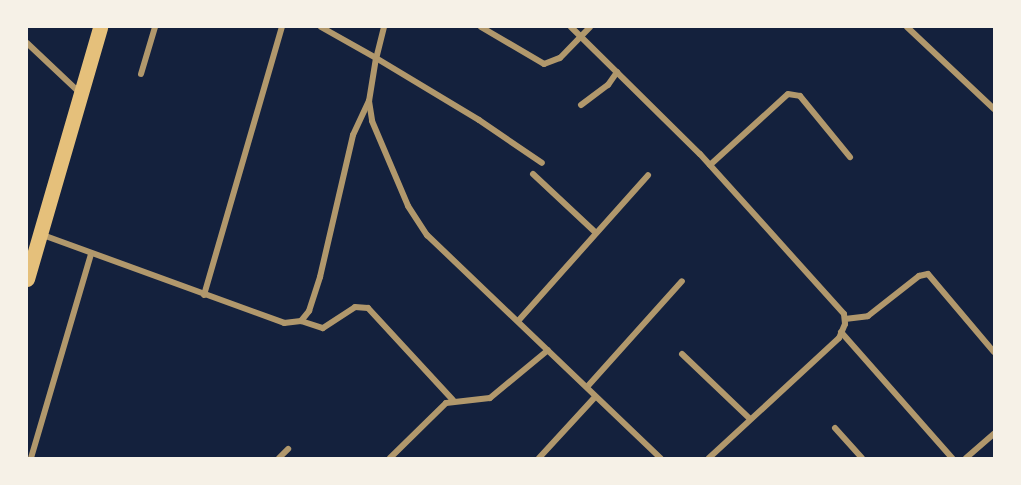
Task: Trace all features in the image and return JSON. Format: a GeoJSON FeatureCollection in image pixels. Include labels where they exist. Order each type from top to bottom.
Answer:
{"type":"FeatureCollection","features":[{"type":"Feature","properties":{"kind":"highway"},"geometry":{"type":"LineString","coordinates":[[27,279],[100,27]]}},
{"type":"Feature","properties":{"kind":"street"},"geometry":{"type":"LineString","coordinates":[[141,74],[155,27]]}},
{"type":"Feature","properties":{"kind":"street"},"geometry":{"type":"LineString","coordinates":[[204,295],[282,27]]}},
{"type":"Feature","properties":{"kind":"street"},"geometry":{"type":"LineString","coordinates":[[321,27],[376,58],[542,163]]}},
{"type":"Feature","properties":{"kind":"street"},"geometry":{"type":"LineString","coordinates":[[301,321],[309,311],[316,288],[353,135],[369,101],[384,27]]}},
{"type":"Feature","properties":{"kind":"street"},"geometry":{"type":"LineString","coordinates":[[481,27],[544,64],[560,58],[590,27]]}},
{"type":"Feature","properties":{"kind":"street"},"geometry":{"type":"LineString","coordinates":[[571,27],[710,165],[838,303],[844,319],[841,332],[709,458]]}},
{"type":"Feature","properties":{"kind":"street"},"geometry":{"type":"LineString","coordinates":[[907,27],[994,109]]}},
{"type":"Feature","properties":{"kind":"street"},"geometry":{"type":"LineString","coordinates":[[27,43],[80,94]]}},
{"type":"Feature","properties":{"kind":"street"},"geometry":{"type":"LineString","coordinates":[[581,105],[608,86],[617,72]]}},
{"type":"Feature","properties":{"kind":"street"},"geometry":{"type":"LineString","coordinates":[[710,165],[788,94],[800,96],[850,157]]}},
{"type":"Feature","properties":{"kind":"street"},"geometry":{"type":"LineString","coordinates":[[369,101],[372,121],[417,222],[660,458]]}},
{"type":"Feature","properties":{"kind":"street"},"geometry":{"type":"LineString","coordinates":[[533,174],[596,233]]}},
{"type":"Feature","properties":{"kind":"street"},"geometry":{"type":"LineString","coordinates":[[519,320],[648,175]]}},
{"type":"Feature","properties":{"kind":"street"},"geometry":{"type":"LineString","coordinates":[[40,234],[284,323],[301,321],[323,328],[355,307],[368,308],[453,400]]}},
{"type":"Feature","properties":{"kind":"street"},"geometry":{"type":"LineString","coordinates":[[31,458],[91,254]]}},
{"type":"Feature","properties":{"kind":"street"},"geometry":{"type":"LineString","coordinates":[[844,319],[868,316],[919,276],[928,274],[994,352]]}},
{"type":"Feature","properties":{"kind":"street"},"geometry":{"type":"LineString","coordinates":[[587,387],[682,281]]}},
{"type":"Feature","properties":{"kind":"street"},"geometry":{"type":"LineString","coordinates":[[841,332],[952,458]]}},
{"type":"Feature","properties":{"kind":"street"},"geometry":{"type":"LineString","coordinates":[[390,458],[453,400],[490,399],[548,350]]}},
{"type":"Feature","properties":{"kind":"street"},"geometry":{"type":"LineString","coordinates":[[682,354],[750,420]]}},
{"type":"Feature","properties":{"kind":"street"},"geometry":{"type":"LineString","coordinates":[[539,458],[596,397]]}},
{"type":"Feature","properties":{"kind":"street"},"geometry":{"type":"LineString","coordinates":[[834,428],[862,458]]}},
{"type":"Feature","properties":{"kind":"street"},"geometry":{"type":"LineString","coordinates":[[966,458],[994,434]]}},
{"type":"Feature","properties":{"kind":"street"},"geometry":{"type":"LineString","coordinates":[[279,458],[288,449]]}}]}
